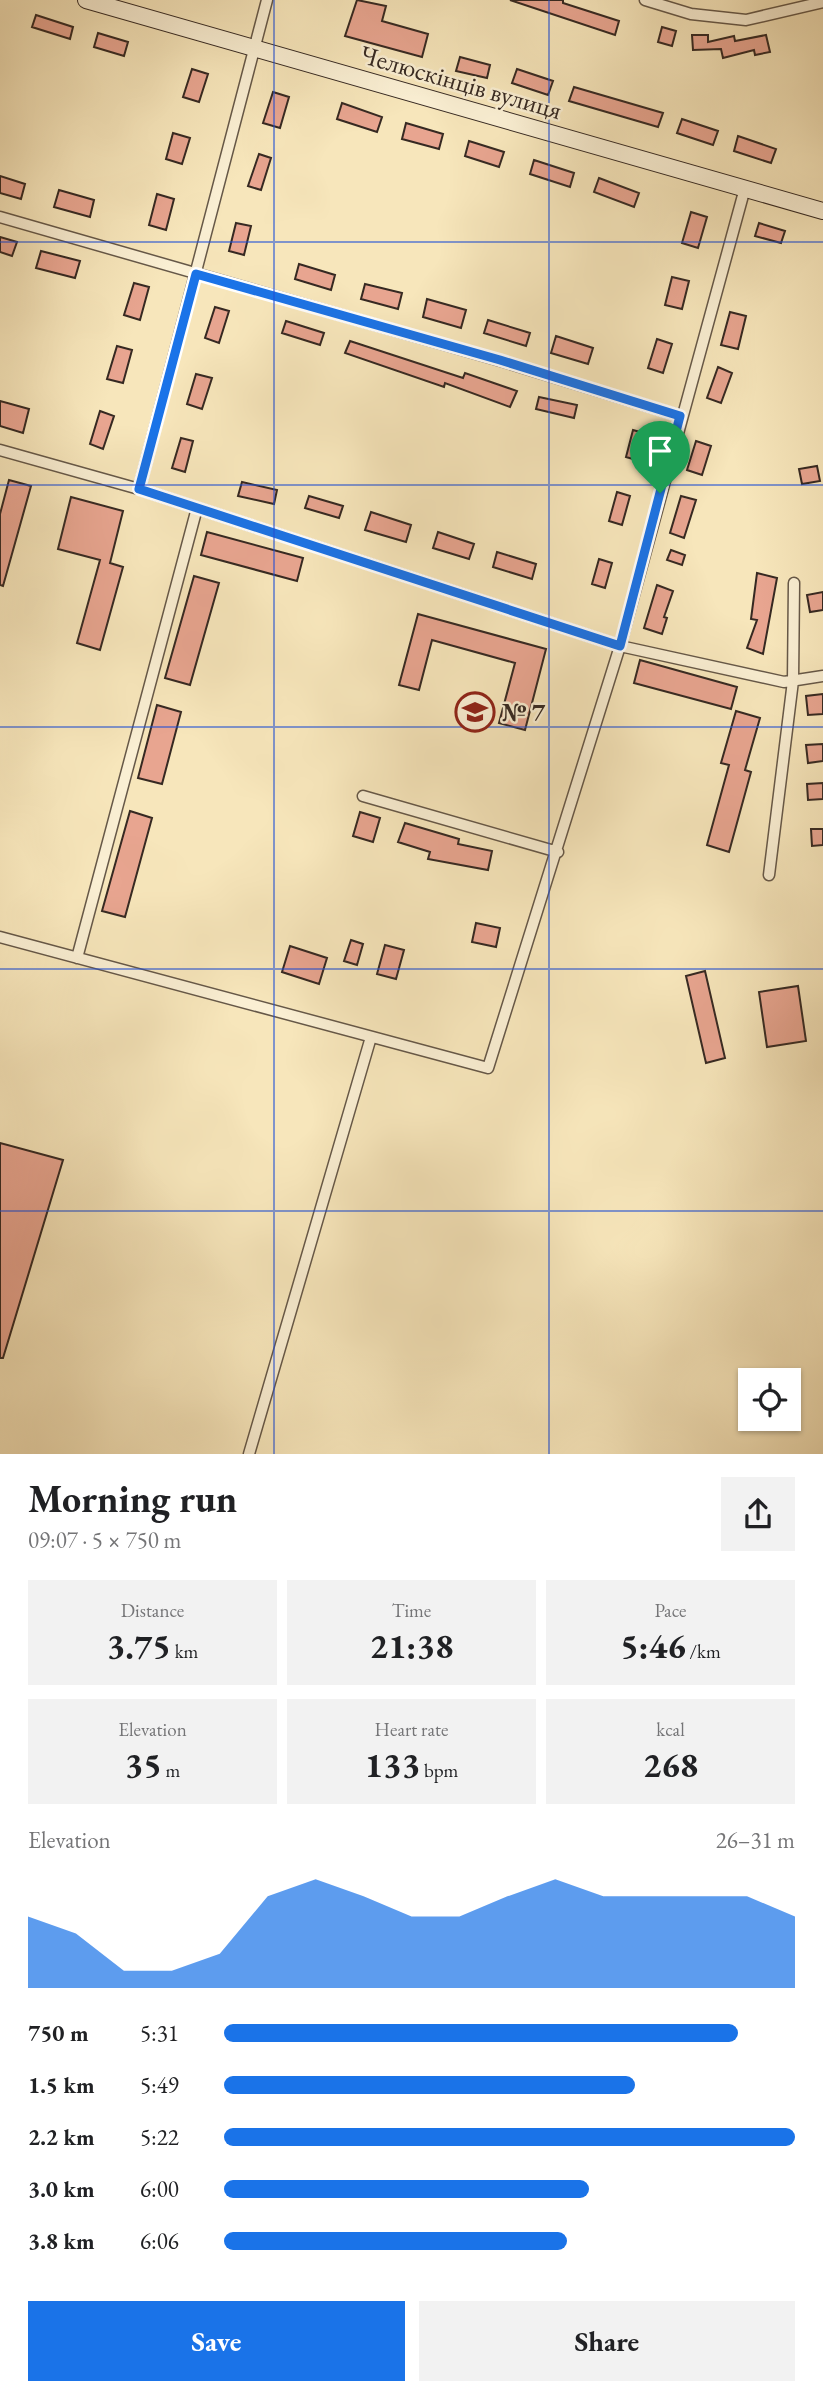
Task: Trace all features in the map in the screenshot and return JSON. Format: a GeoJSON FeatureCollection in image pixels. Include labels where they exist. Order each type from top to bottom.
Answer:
{"type":"FeatureCollection","features":[{"type":"Feature","properties":{"kind":"main road","name":"Челюскінців вулиця"},"geometry":{"type":"LineString","coordinates":[[86,0],[823,211]]}},
{"type":"Feature","properties":{"kind":"street"},"geometry":{"type":"LineString","coordinates":[[139,489],[267,0]]}},
{"type":"Feature","properties":{"kind":"street"},"geometry":{"type":"LineString","coordinates":[[645,0],[691,14],[746,20],[823,2]]}},
{"type":"Feature","properties":{"kind":"street"},"geometry":{"type":"LineString","coordinates":[[0,937],[488,1068],[558,852],[620,646],[680,416],[745,188]]}},
{"type":"Feature","properties":{"kind":"street"},"geometry":{"type":"LineString","coordinates":[[0,217],[500,360],[680,416]]}},
{"type":"Feature","properties":{"kind":"street"},"geometry":{"type":"LineString","coordinates":[[0,450],[139,489],[620,646],[784,682],[823,676]]}},
{"type":"Feature","properties":{"kind":"street"},"geometry":{"type":"LineString","coordinates":[[77,958],[197,508]]}},
{"type":"Feature","properties":{"kind":"street"},"geometry":{"type":"LineString","coordinates":[[769,875],[793,681],[794,583]]}},
{"type":"Feature","properties":{"kind":"street"},"geometry":{"type":"LineString","coordinates":[[363,796],[558,852]]}},
{"type":"Feature","properties":{"kind":"street"},"geometry":{"type":"LineString","coordinates":[[249,1454],[371,1037]]}},
{"type":"Feature","properties":{"kind":"building"},"geometry":{"type":"Polygon","coordinates":[[[357,0],[386,6],[382,21],[428,34],[422,57],[345,36],[357,0]]]}},
{"type":"Feature","properties":{"kind":"building"},"geometry":{"type":"Polygon","coordinates":[[[510,0],[563,0],[563,3],[619,21],[615,35],[510,0]]]}},
{"type":"Feature","properties":{"kind":"building"},"geometry":{"type":"Polygon","coordinates":[[[36,15],[73,27],[70,39],[32,27],[36,15]]]}},
{"type":"Feature","properties":{"kind":"building"},"geometry":{"type":"Polygon","coordinates":[[[662,27],[676,31],[672,46],[658,42],[662,27]]]}},
{"type":"Feature","properties":{"kind":"building"},"geometry":{"type":"Polygon","coordinates":[[[98,33],[128,42],[124,56],[94,47],[98,33]]]}},
{"type":"Feature","properties":{"kind":"building"},"geometry":{"type":"Polygon","coordinates":[[[692,35],[708,35],[708,42],[734,36],[735,41],[766,35],[770,52],[755,55],[754,50],[723,58],[721,49],[693,50],[692,35]]]}},
{"type":"Feature","properties":{"kind":"building"},"geometry":{"type":"Polygon","coordinates":[[[460,57],[490,65],[487,78],[456,71],[460,57]]]}},
{"type":"Feature","properties":{"kind":"building"},"geometry":{"type":"Polygon","coordinates":[[[192,69],[208,74],[199,102],[183,97],[192,69]]]}},
{"type":"Feature","properties":{"kind":"building"},"geometry":{"type":"Polygon","coordinates":[[[517,69],[553,81],[548,95],[512,83],[517,69]]]}},
{"type":"Feature","properties":{"kind":"building"},"geometry":{"type":"Polygon","coordinates":[[[574,87],[663,113],[658,127],[569,101],[574,87]]]}},
{"type":"Feature","properties":{"kind":"building"},"geometry":{"type":"Polygon","coordinates":[[[273,92],[289,97],[280,128],[263,123],[273,92]]]}},
{"type":"Feature","properties":{"kind":"building"},"geometry":{"type":"Polygon","coordinates":[[[342,103],[382,117],[377,132],[337,119],[342,103]]]}},
{"type":"Feature","properties":{"kind":"building"},"geometry":{"type":"Polygon","coordinates":[[[682,119],[718,131],[713,145],[677,133],[682,119]]]}},
{"type":"Feature","properties":{"kind":"building"},"geometry":{"type":"Polygon","coordinates":[[[406,123],[443,134],[439,149],[402,139],[406,123]]]}},
{"type":"Feature","properties":{"kind":"building"},"geometry":{"type":"Polygon","coordinates":[[[173,133],[190,138],[182,164],[166,159],[173,133]]]}},
{"type":"Feature","properties":{"kind":"building"},"geometry":{"type":"Polygon","coordinates":[[[738,136],[776,149],[771,163],[734,151],[738,136]]]}},
{"type":"Feature","properties":{"kind":"building"},"geometry":{"type":"Polygon","coordinates":[[[469,141],[504,152],[499,167],[465,156],[469,141]]]}},
{"type":"Feature","properties":{"kind":"building"},"geometry":{"type":"Polygon","coordinates":[[[259,154],[271,158],[261,190],[248,186],[259,154]]]}},
{"type":"Feature","properties":{"kind":"building"},"geometry":{"type":"Polygon","coordinates":[[[534,160],[574,173],[570,187],[530,174],[534,160]]]}},
{"type":"Feature","properties":{"kind":"building"},"geometry":{"type":"Polygon","coordinates":[[[0,176],[25,184],[21,199],[0,193],[0,176]]]}},
{"type":"Feature","properties":{"kind":"building"},"geometry":{"type":"Polygon","coordinates":[[[599,178],[639,193],[634,207],[594,192],[599,178]]]}},
{"type":"Feature","properties":{"kind":"building"},"geometry":{"type":"Polygon","coordinates":[[[59,190],[94,200],[90,217],[54,207],[59,190]]]}},
{"type":"Feature","properties":{"kind":"building"},"geometry":{"type":"Polygon","coordinates":[[[157,194],[174,199],[166,230],[149,225],[157,194]]]}},
{"type":"Feature","properties":{"kind":"building"},"geometry":{"type":"Polygon","coordinates":[[[691,212],[707,217],[698,248],[682,243],[691,212]]]}},
{"type":"Feature","properties":{"kind":"building"},"geometry":{"type":"Polygon","coordinates":[[[236,223],[251,226],[244,255],[229,251],[236,223]]]}},
{"type":"Feature","properties":{"kind":"building"},"geometry":{"type":"Polygon","coordinates":[[[759,223],[785,231],[781,243],[755,236],[759,223]]]}},
{"type":"Feature","properties":{"kind":"building"},"geometry":{"type":"Polygon","coordinates":[[[0,237],[17,242],[12,256],[0,252],[0,237]]]}},
{"type":"Feature","properties":{"kind":"building"},"geometry":{"type":"Polygon","coordinates":[[[41,251],[80,261],[75,278],[36,268],[41,251]]]}},
{"type":"Feature","properties":{"kind":"building"},"geometry":{"type":"Polygon","coordinates":[[[299,264],[335,275],[331,290],[295,279],[299,264]]]}},
{"type":"Feature","properties":{"kind":"building"},"geometry":{"type":"Polygon","coordinates":[[[672,277],[689,281],[682,309],[665,305],[672,277]]]}},
{"type":"Feature","properties":{"kind":"building"},"geometry":{"type":"Polygon","coordinates":[[[134,283],[149,287],[140,320],[124,315],[134,283]]]}},
{"type":"Feature","properties":{"kind":"building"},"geometry":{"type":"Polygon","coordinates":[[[365,284],[402,293],[398,309],[361,299],[365,284]]]}},
{"type":"Feature","properties":{"kind":"building"},"geometry":{"type":"Polygon","coordinates":[[[427,299],[466,310],[461,328],[423,317],[427,299]]]}},
{"type":"Feature","properties":{"kind":"building"},"geometry":{"type":"Polygon","coordinates":[[[215,307],[229,311],[219,343],[205,338],[215,307]]]}},
{"type":"Feature","properties":{"kind":"building"},"geometry":{"type":"Polygon","coordinates":[[[730,312],[746,316],[738,349],[721,345],[730,312]]]}},
{"type":"Feature","properties":{"kind":"building"},"geometry":{"type":"Polygon","coordinates":[[[488,320],[530,333],[526,346],[484,333],[488,320]]]}},
{"type":"Feature","properties":{"kind":"building"},"geometry":{"type":"Polygon","coordinates":[[[286,321],[324,333],[320,345],[282,333],[286,321]]]}},
{"type":"Feature","properties":{"kind":"building"},"geometry":{"type":"Polygon","coordinates":[[[556,336],[593,348],[588,364],[551,353],[556,336]]]}},
{"type":"Feature","properties":{"kind":"building"},"geometry":{"type":"Polygon","coordinates":[[[657,339],[672,344],[663,373],[648,368],[657,339]]]}},
{"type":"Feature","properties":{"kind":"building"},"geometry":{"type":"Polygon","coordinates":[[[350,341],[463,378],[465,373],[517,391],[510,407],[445,383],[444,387],[345,353],[350,341]]]}},
{"type":"Feature","properties":{"kind":"building"},"geometry":{"type":"Polygon","coordinates":[[[117,346],[132,350],[123,383],[107,379],[117,346]]]}},
{"type":"Feature","properties":{"kind":"building"},"geometry":{"type":"Polygon","coordinates":[[[718,367],[732,373],[721,403],[707,398],[718,367]]]}},
{"type":"Feature","properties":{"kind":"building"},"geometry":{"type":"Polygon","coordinates":[[[196,374],[212,378],[202,409],[187,404],[196,374]]]}},
{"type":"Feature","properties":{"kind":"building"},"geometry":{"type":"Polygon","coordinates":[[[539,397],[577,405],[574,418],[536,409],[539,397]]]}},
{"type":"Feature","properties":{"kind":"building"},"geometry":{"type":"Polygon","coordinates":[[[0,401],[29,409],[23,433],[0,426],[0,401]]]}},
{"type":"Feature","properties":{"kind":"building"},"geometry":{"type":"Polygon","coordinates":[[[100,411],[114,416],[103,449],[90,444],[100,411]]]}},
{"type":"Feature","properties":{"kind":"building"},"geometry":{"type":"Polygon","coordinates":[[[633,430],[647,434],[640,461],[626,457],[633,430]]]}},
{"type":"Feature","properties":{"kind":"building"},"geometry":{"type":"Polygon","coordinates":[[[181,438],[193,441],[185,472],[172,468],[181,438]]]}},
{"type":"Feature","properties":{"kind":"building"},"geometry":{"type":"Polygon","coordinates":[[[696,441],[711,446],[702,475],[687,470],[696,441]]]}},
{"type":"Feature","properties":{"kind":"building"},"geometry":{"type":"Polygon","coordinates":[[[817,466],[820,481],[802,484],[799,469],[817,466]]]}},
{"type":"Feature","properties":{"kind":"building"},"geometry":{"type":"Polygon","coordinates":[[[9,480],[31,486],[3,586],[0,585],[0,514],[9,480]]]}},
{"type":"Feature","properties":{"kind":"building"},"geometry":{"type":"Polygon","coordinates":[[[242,482],[277,490],[274,504],[238,496],[242,482]]]}},
{"type":"Feature","properties":{"kind":"building"},"geometry":{"type":"Polygon","coordinates":[[[617,492],[630,496],[622,525],[609,521],[617,492]]]}},
{"type":"Feature","properties":{"kind":"building"},"geometry":{"type":"Polygon","coordinates":[[[309,496],[343,506],[339,518],[305,508],[309,496]]]}},
{"type":"Feature","properties":{"kind":"building"},"geometry":{"type":"Polygon","coordinates":[[[681,496],[696,500],[684,538],[670,533],[681,496]]]}},
{"type":"Feature","properties":{"kind":"building"},"geometry":{"type":"Polygon","coordinates":[[[71,497],[123,511],[110,563],[123,567],[100,650],[77,643],[100,560],[58,549],[71,497]]]}},
{"type":"Feature","properties":{"kind":"building"},"geometry":{"type":"Polygon","coordinates":[[[371,512],[411,525],[406,542],[365,530],[371,512]]]}},
{"type":"Feature","properties":{"kind":"building"},"geometry":{"type":"Polygon","coordinates":[[[207,532],[303,558],[297,581],[201,555],[207,532]]]}},
{"type":"Feature","properties":{"kind":"building"},"geometry":{"type":"Polygon","coordinates":[[[438,532],[474,544],[469,559],[433,548],[438,532]]]}},
{"type":"Feature","properties":{"kind":"building"},"geometry":{"type":"Polygon","coordinates":[[[671,550],[685,555],[682,565],[667,560],[671,550]]]}},
{"type":"Feature","properties":{"kind":"building"},"geometry":{"type":"Polygon","coordinates":[[[497,552],[536,564],[532,579],[493,567],[497,552]]]}},
{"type":"Feature","properties":{"kind":"building"},"geometry":{"type":"Polygon","coordinates":[[[599,559],[612,563],[605,588],[592,584],[599,559]]]}},
{"type":"Feature","properties":{"kind":"building"},"geometry":{"type":"Polygon","coordinates":[[[757,573],[777,578],[763,654],[747,648],[757,620],[751,619],[757,573]]]}},
{"type":"Feature","properties":{"kind":"building"},"geometry":{"type":"Polygon","coordinates":[[[194,576],[219,583],[190,685],[165,678],[194,576]]]}},
{"type":"Feature","properties":{"kind":"building"},"geometry":{"type":"Polygon","coordinates":[[[657,585],[673,591],[664,617],[667,618],[662,634],[644,628],[657,585]]]}},
{"type":"Feature","properties":{"kind":"building"},"geometry":{"type":"Polygon","coordinates":[[[823,592],[823,610],[810,612],[807,595],[823,592]]]}},
{"type":"Feature","properties":{"kind":"building"},"geometry":{"type":"Polygon","coordinates":[[[418,614],[546,649],[525,730],[499,723],[515,663],[432,640],[419,690],[399,685],[418,614]]]}},
{"type":"Feature","properties":{"kind":"building"},"geometry":{"type":"Polygon","coordinates":[[[640,660],[737,687],[731,709],[634,683],[640,660]]]}},
{"type":"Feature","properties":{"kind":"building"},"geometry":{"type":"Polygon","coordinates":[[[823,694],[823,714],[808,715],[806,696],[823,694]]]}},
{"type":"Feature","properties":{"kind":"building"},"geometry":{"type":"Polygon","coordinates":[[[157,705],[181,712],[162,784],[138,778],[157,705]]]}},
{"type":"Feature","properties":{"kind":"building"},"geometry":{"type":"Polygon","coordinates":[[[736,711],[760,718],[745,770],[751,772],[729,852],[707,845],[729,765],[721,763],[736,711]]]}},
{"type":"Feature","properties":{"kind":"building"},"geometry":{"type":"Polygon","coordinates":[[[823,744],[823,761],[808,763],[806,745],[823,744]]]}},
{"type":"Feature","properties":{"kind":"building"},"geometry":{"type":"Polygon","coordinates":[[[823,783],[823,799],[808,800],[807,784],[823,783]]]}},
{"type":"Feature","properties":{"kind":"building"},"geometry":{"type":"Polygon","coordinates":[[[130,811],[152,818],[125,917],[102,911],[130,811]]]}},
{"type":"Feature","properties":{"kind":"building"},"geometry":{"type":"Polygon","coordinates":[[[360,812],[380,818],[373,842],[353,836],[360,812]]]}},
{"type":"Feature","properties":{"kind":"building"},"geometry":{"type":"Polygon","coordinates":[[[405,823],[459,839],[458,844],[492,851],[488,870],[428,859],[430,852],[398,842],[405,823]]]}},
{"type":"Feature","properties":{"kind":"building"},"geometry":{"type":"Polygon","coordinates":[[[811,829],[823,829],[823,845],[812,846],[811,829]]]}},
{"type":"Feature","properties":{"kind":"building"},"geometry":{"type":"Polygon","coordinates":[[[476,923],[500,928],[496,947],[472,942],[476,923]]]}},
{"type":"Feature","properties":{"kind":"building"},"geometry":{"type":"Polygon","coordinates":[[[351,940],[363,944],[357,965],[344,961],[351,940]]]}},
{"type":"Feature","properties":{"kind":"building"},"geometry":{"type":"Polygon","coordinates":[[[385,945],[404,950],[396,979],[377,974],[385,945]]]}},
{"type":"Feature","properties":{"kind":"building"},"geometry":{"type":"Polygon","coordinates":[[[290,946],[327,958],[319,984],[282,972],[290,946]]]}},
{"type":"Feature","properties":{"kind":"building"},"geometry":{"type":"Polygon","coordinates":[[[705,971],[725,1058],[706,1063],[686,976],[705,971]]]}},
{"type":"Feature","properties":{"kind":"building"},"geometry":{"type":"Polygon","coordinates":[[[798,986],[806,1041],[767,1047],[759,992],[798,986]]]}},
{"type":"Feature","properties":{"kind":"building"},"geometry":{"type":"Polygon","coordinates":[[[0,1143],[63,1160],[3,1358],[0,1358],[0,1143]]]}},
{"type":"Feature","properties":{"kind":"place","name":"№ 7"},"geometry":{"type":"Point","coordinates":[475,712]}},
{"type":"Feature","properties":{"kind":"route"},"geometry":{"type":"LineString","coordinates":[[196,274],[500,360],[680,416],[660,493],[620,646],[139,489],[196,274]]}}]}
